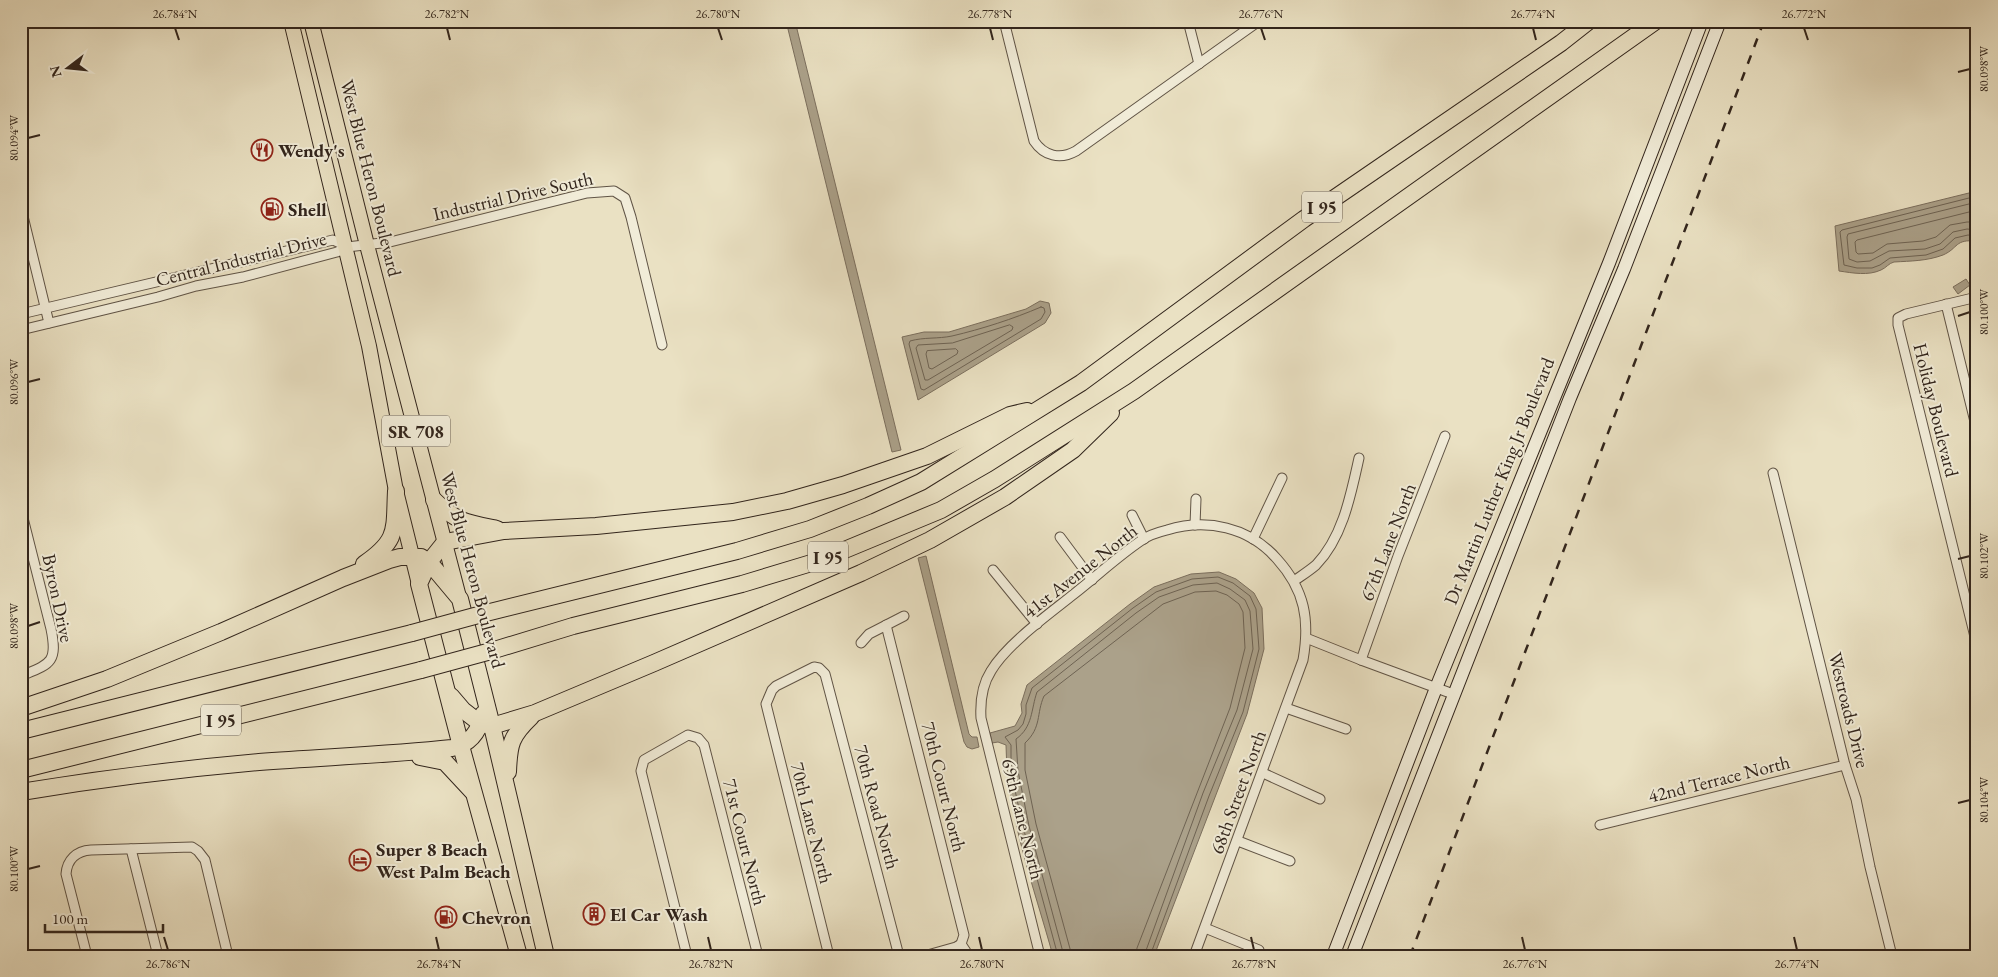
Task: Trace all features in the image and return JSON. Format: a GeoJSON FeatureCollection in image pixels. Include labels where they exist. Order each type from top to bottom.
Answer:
{"type":"FeatureCollection","features":[{"type":"Feature","properties":{"kind":"highway","name":"I 95"},"geometry":{"type":"LineString","coordinates":[[21,731],[737,551],[810,529],[868,506],[920,482],[1082,383],[1304,219],[1561,43],[1589,21]]}},
{"type":"Feature","properties":{"kind":"highway","name":"I 95"},"geometry":{"type":"LineString","coordinates":[[21,770],[421,670],[573,626],[742,584],[818,561],[878,538],[941,510],[995,479],[1134,391],[1656,21]]}},
{"type":"Feature","properties":{"kind":"highway"},"geometry":{"type":"LineString","coordinates":[[21,792],[178,770],[260,762],[393,754],[461,746],[487,725],[535,713],[861,573],[930,540],[1005,497],[1073,450],[1134,391]]}},
{"type":"Feature","properties":{"kind":"highway"},"geometry":{"type":"LineString","coordinates":[[419,584],[429,562],[444,542],[504,531],[596,526],[733,512],[787,501],[843,485],[928,456],[1010,415],[1039,409]]}},
{"type":"Feature","properties":{"kind":"highway"},"geometry":{"type":"LineString","coordinates":[[343,578],[376,556],[390,541],[394,530],[396,491]]}},
{"type":"Feature","properties":{"kind":"highway"},"geometry":{"type":"LineString","coordinates":[[434,500],[452,517],[466,523],[504,531]]}},
{"type":"Feature","properties":{"kind":"highway"},"geometry":{"type":"LineString","coordinates":[[21,708],[106,679],[389,560],[421,557],[429,562],[460,600]]}},
{"type":"Feature","properties":{"kind":"highway","name":"SR 708"},"geometry":{"type":"LineString","coordinates":[[419,584],[519,956]]}},
{"type":"Feature","properties":{"kind":"highway","name":"West Blue Heron Boulevard"},"geometry":{"type":"LineString","coordinates":[[460,600],[486,698],[487,725]]}},
{"type":"Feature","properties":{"kind":"highway"},"geometry":{"type":"LineString","coordinates":[[448,693],[462,710],[487,725],[507,787],[546,956]]}},
{"type":"Feature","properties":{"kind":"highway"},"geometry":{"type":"LineString","coordinates":[[507,787],[508,757],[511,744],[516,731],[535,713]]}},
{"type":"Feature","properties":{"kind":"highway"},"geometry":{"type":"LineString","coordinates":[[393,754],[425,757],[445,762],[475,794]]}},
{"type":"Feature","properties":{"kind":"highway"},"geometry":{"type":"LineString","coordinates":[[508,914],[517,917],[528,956]]}},
{"type":"Feature","properties":{"kind":"main road","name":"SR 708"},"geometry":{"type":"LineString","coordinates":[[291,21],[347,246],[371,356],[396,491],[419,584]]}},
{"type":"Feature","properties":{"kind":"main road","name":"West Blue Heron Boulevard"},"geometry":{"type":"LineString","coordinates":[[311,21],[367,245],[460,600]]}},
{"type":"Feature","properties":{"kind":"main road","name":"Dr Martin Luther King Jr Boulevard"},"geometry":{"type":"LineString","coordinates":[[1333,956],[1436,688],[1609,263],[1702,21]]}},
{"type":"Feature","properties":{"kind":"main road","name":"Dr Martin Luther King Jr Boulevard"},"geometry":{"type":"LineString","coordinates":[[1352,956],[1453,694],[1660,177],[1720,21]]}},
{"type":"Feature","properties":{"kind":"main road"},"geometry":{"type":"LineString","coordinates":[[1660,177],[1655,163],[1687,84],[1686,63]]}},
{"type":"Feature","properties":{"kind":"street"},"geometry":{"type":"LineString","coordinates":[[1004,21],[1032,136],[1040,149],[1050,155],[1060,156],[1076,151],[1260,21]]}},
{"type":"Feature","properties":{"kind":"street"},"geometry":{"type":"LineString","coordinates":[[1188,21],[1199,64]]}},
{"type":"Feature","properties":{"kind":"street","name":"Industrial Drive South"},"geometry":{"type":"LineString","coordinates":[[347,246],[390,242],[587,193],[614,190],[625,198],[631,217],[662,345]]}},
{"type":"Feature","properties":{"kind":"street"},"geometry":{"type":"LineString","coordinates":[[21,208],[49,323]]}},
{"type":"Feature","properties":{"kind":"street","name":"Central Industrial Drive"},"geometry":{"type":"LineString","coordinates":[[21,314],[333,240],[347,246]]}},
{"type":"Feature","properties":{"kind":"street","name":"Central Industrial Drive"},"geometry":{"type":"LineString","coordinates":[[21,330],[188,288],[243,277],[337,252],[347,246]]}},
{"type":"Feature","properties":{"kind":"street"},"geometry":{"type":"LineString","coordinates":[[1977,308],[1975,297],[1946,304],[1977,430]]}},
{"type":"Feature","properties":{"kind":"street","name":"Holiday Boulevard"},"geometry":{"type":"LineString","coordinates":[[1946,304],[1906,314],[1898,318],[1898,325],[1972,607],[1977,644]]}},
{"type":"Feature","properties":{"kind":"street","name":"67th Lane North"},"geometry":{"type":"LineString","coordinates":[[1361,660],[1398,556],[1446,436]]}},
{"type":"Feature","properties":{"kind":"street"},"geometry":{"type":"LineString","coordinates":[[1294,581],[1318,562],[1334,538],[1346,510],[1359,458]]}},
{"type":"Feature","properties":{"kind":"street","name":"Westroads Drive"},"geometry":{"type":"LineString","coordinates":[[1773,473],[1845,765],[1856,799],[1870,867],[1892,956]]}},
{"type":"Feature","properties":{"kind":"street"},"geometry":{"type":"LineString","coordinates":[[1253,539],[1282,478]]}},
{"type":"Feature","properties":{"kind":"street"},"geometry":{"type":"LineString","coordinates":[[1196,498],[1196,525]]}},
{"type":"Feature","properties":{"kind":"street","name":"Byron Drive"},"geometry":{"type":"LineString","coordinates":[[21,510],[52,629],[54,646],[53,657],[46,665],[21,676]]}},
{"type":"Feature","properties":{"kind":"street"},"geometry":{"type":"LineString","coordinates":[[1132,514],[1144,539]]}},
{"type":"Feature","properties":{"kind":"street","name":"41st Avenue North"},"geometry":{"type":"LineString","coordinates":[[983,689],[989,674],[999,660],[1037,624],[1144,539],[1166,530],[1196,525],[1230,528],[1253,539],[1273,554],[1294,581],[1304,607],[1306,638]]}},
{"type":"Feature","properties":{"kind":"street"},"geometry":{"type":"LineString","coordinates":[[1060,537],[1092,580]]}},
{"type":"Feature","properties":{"kind":"street"},"geometry":{"type":"LineString","coordinates":[[993,570],[1037,624]]}},
{"type":"Feature","properties":{"kind":"street"},"geometry":{"type":"LineString","coordinates":[[860,644],[869,634],[904,616]]}},
{"type":"Feature","properties":{"kind":"street","name":"70th Court North"},"geometry":{"type":"LineString","coordinates":[[886,625],[964,935],[961,944]]}},
{"type":"Feature","properties":{"kind":"street"},"geometry":{"type":"LineString","coordinates":[[1306,638],[1453,694]]}},
{"type":"Feature","properties":{"kind":"street","name":"68th Street North"},"geometry":{"type":"LineString","coordinates":[[1194,956],[1304,660],[1306,638]]}},
{"type":"Feature","properties":{"kind":"street","name":"70th Road North"},"geometry":{"type":"LineString","coordinates":[[767,699],[776,686],[814,667],[819,668],[825,674],[899,956]]}},
{"type":"Feature","properties":{"kind":"street","name":"69th Lane North"},"geometry":{"type":"LineString","coordinates":[[983,689],[981,718],[1040,956]]}},
{"type":"Feature","properties":{"kind":"street","name":"70th Lane North"},"geometry":{"type":"LineString","coordinates":[[767,699],[767,710],[829,956]]}},
{"type":"Feature","properties":{"kind":"street"},"geometry":{"type":"LineString","coordinates":[[1286,708],[1346,729]]}},
{"type":"Feature","properties":{"kind":"street","name":"71st Court North"},"geometry":{"type":"LineString","coordinates":[[687,956],[641,771],[644,760],[688,736],[698,738],[704,745],[758,956]]}},
{"type":"Feature","properties":{"kind":"street","name":"42nd Terrace North"},"geometry":{"type":"LineString","coordinates":[[1600,825],[1845,765]]}},
{"type":"Feature","properties":{"kind":"street"},"geometry":{"type":"LineString","coordinates":[[1263,773],[1320,799]]}},
{"type":"Feature","properties":{"kind":"street"},"geometry":{"type":"LineString","coordinates":[[1238,840],[1290,861]]}},
{"type":"Feature","properties":{"kind":"street"},"geometry":{"type":"LineString","coordinates":[[87,956],[66,874],[68,863],[75,856],[85,851],[192,847],[198,850],[205,860],[228,956]]}},
{"type":"Feature","properties":{"kind":"street"},"geometry":{"type":"LineString","coordinates":[[131,849],[158,956]]}},
{"type":"Feature","properties":{"kind":"street"},"geometry":{"type":"LineString","coordinates":[[1205,928],[1259,950]]}},
{"type":"Feature","properties":{"kind":"street"},"geometry":{"type":"LineString","coordinates":[[924,956],[961,944],[969,956]]}},
{"type":"Feature","properties":{"kind":"water"},"geometry":{"type":"Polygon","coordinates":[[[786,21],[795,21],[901,450],[892,452],[786,21]]]}},
{"type":"Feature","properties":{"kind":"water"},"geometry":{"type":"Polygon","coordinates":[[[1977,191],[1977,241],[1964,241],[1937,257],[1894,262],[1881,270],[1871,273],[1860,274],[1839,271],[1835,226],[1977,191]]]}},
{"type":"Feature","properties":{"kind":"water"},"geometry":{"type":"Polygon","coordinates":[[[1966,279],[1970,285],[1958,294],[1953,287],[1966,279]]]}},
{"type":"Feature","properties":{"kind":"water"},"geometry":{"type":"Polygon","coordinates":[[[1040,301],[1049,303],[1051,313],[1045,323],[918,400],[902,337],[924,332],[949,332],[1026,309],[1040,301]]]}},
{"type":"Feature","properties":{"kind":"water"},"geometry":{"type":"Polygon","coordinates":[[[926,556],[969,734],[972,737],[977,737],[979,747],[972,749],[967,747],[964,742],[918,558],[926,556]]]}},
{"type":"Feature","properties":{"kind":"water"},"geometry":{"type":"Polygon","coordinates":[[[1219,572],[1236,579],[1254,593],[1262,608],[1264,649],[1247,714],[1154,956],[1053,956],[1016,825],[1011,798],[1006,745],[998,742],[992,743],[990,733],[1015,726],[1022,713],[1021,704],[1027,685],[1154,587],[1191,574],[1219,572]]]}},
{"type":"Feature","properties":{"kind":"railway"},"geometry":{"type":"LineString","coordinates":[[1410,956],[1764,21]]}},
{"type":"Feature","properties":{"kind":"place","name":"Wendy's"},"geometry":{"type":"Point","coordinates":[262,150]}},
{"type":"Feature","properties":{"kind":"place","name":"Shell"},"geometry":{"type":"Point","coordinates":[272,209]}},
{"type":"Feature","properties":{"kind":"place","name":"Super 8 Beach West Palm Beach"},"geometry":{"type":"Point","coordinates":[360,860]}},
{"type":"Feature","properties":{"kind":"place","name":"El Car Wash"},"geometry":{"type":"Point","coordinates":[594,914]}},
{"type":"Feature","properties":{"kind":"place","name":"Chevron"},"geometry":{"type":"Point","coordinates":[446,917]}}]}
